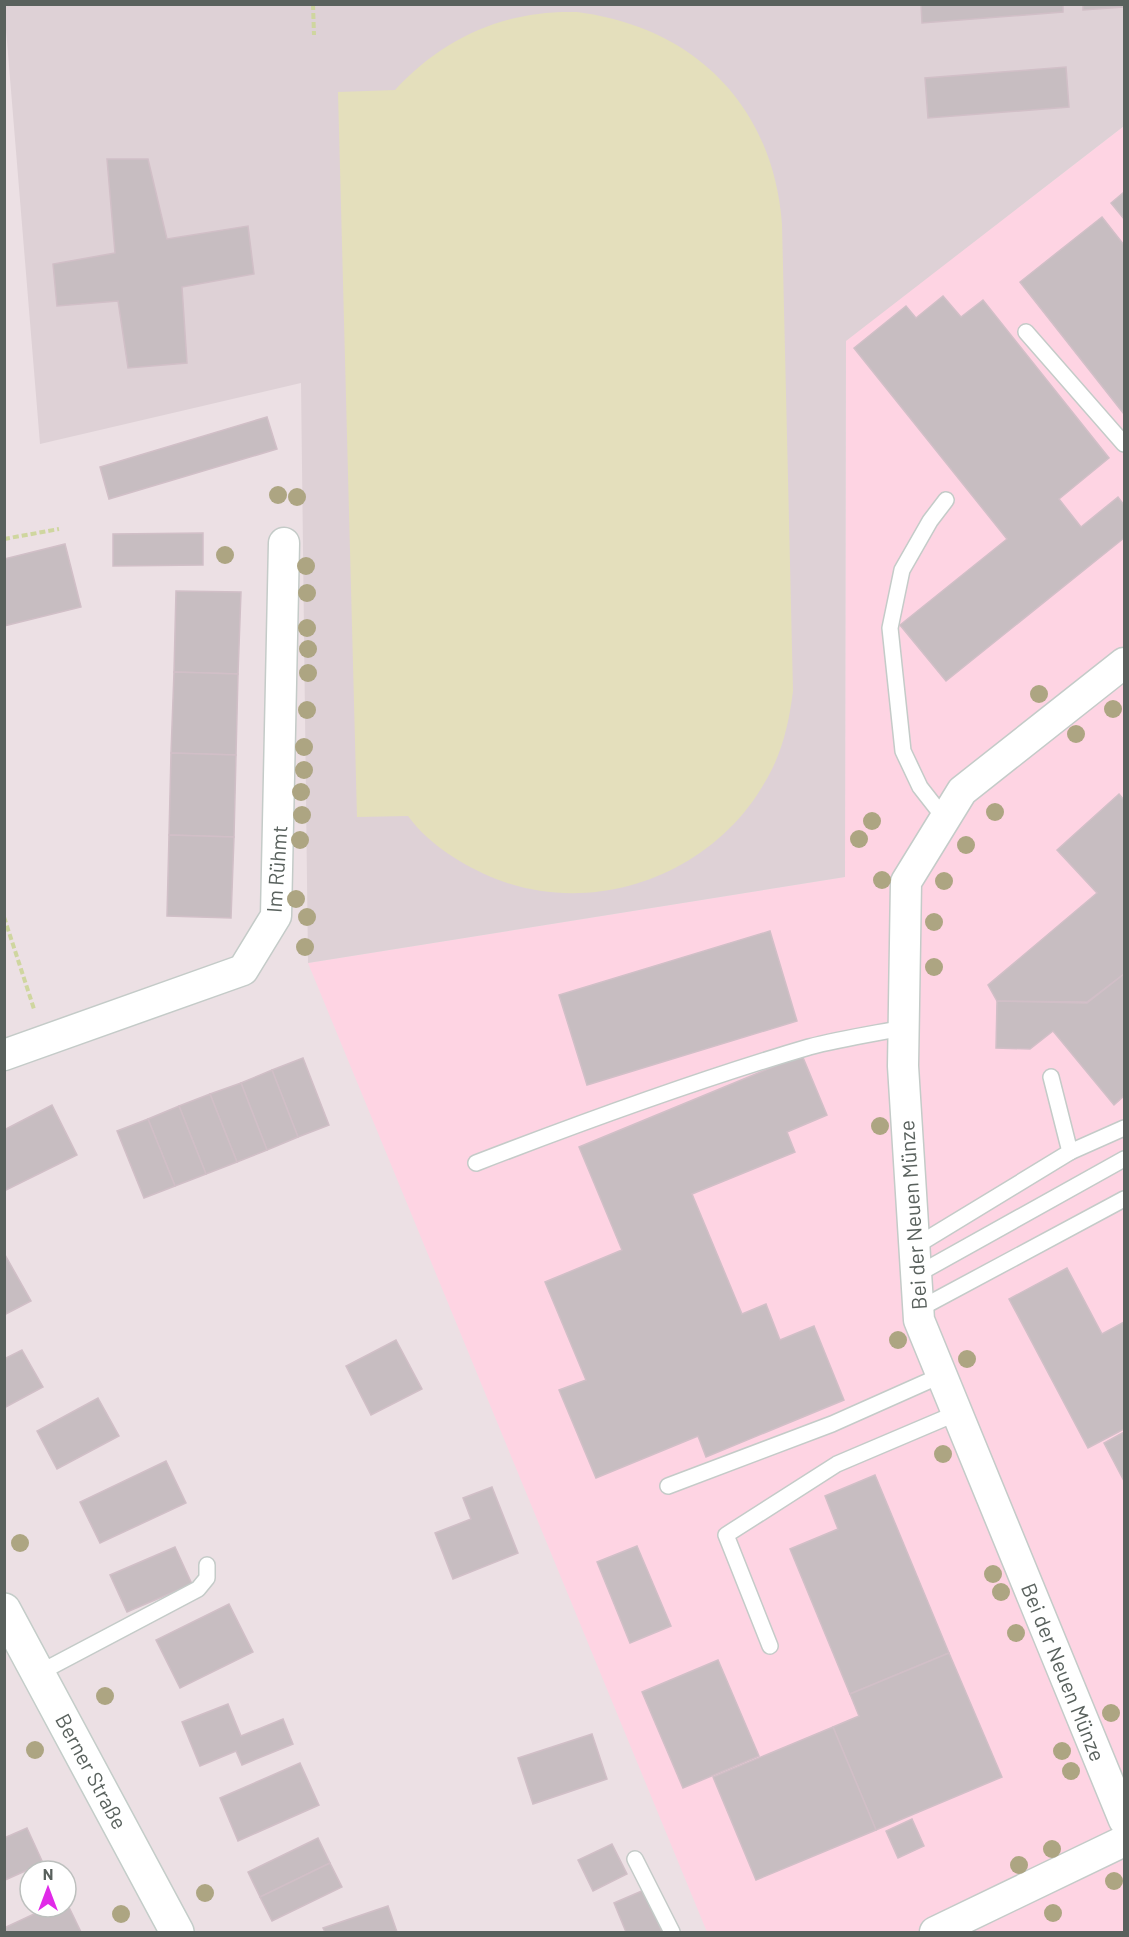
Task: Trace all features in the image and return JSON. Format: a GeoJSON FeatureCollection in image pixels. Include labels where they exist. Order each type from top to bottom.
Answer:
{"type":"FeatureCollection","features":[{"type":"Feature","properties":{"kind":"main road","name":"Berner Straße"},"geometry":{"type":"LineString","coordinates":[[5,1611],[177,1932]]}},
{"type":"Feature","properties":{"kind":"street","name":"Im Rühmt"},"geometry":{"type":"LineString","coordinates":[[4,1055],[243,970],[276,916],[284,543]]}},
{"type":"Feature","properties":{"kind":"street","name":"Bei der Neuen Münze"},"geometry":{"type":"LineString","coordinates":[[1125,663],[962,791],[906,882],[903,1028],[903,1066],[919,1320],[1125,1820]]}},
{"type":"Feature","properties":{"kind":"street"},"geometry":{"type":"LineString","coordinates":[[935,1932],[1125,1841]]}},
{"type":"Feature","properties":{"kind":"lane"},"geometry":{"type":"LineString","coordinates":[[1026,332],[1125,444]]}},
{"type":"Feature","properties":{"kind":"lane"},"geometry":{"type":"LineString","coordinates":[[945,819],[920,787],[903,750],[890,628],[902,570],[930,521],[946,500]]}},
{"type":"Feature","properties":{"kind":"lane"},"geometry":{"type":"LineString","coordinates":[[476,1163],[578,1123],[728,1072],[811,1047],[903,1028]]}},
{"type":"Feature","properties":{"kind":"lane"},"geometry":{"type":"LineString","coordinates":[[1051,1077],[1070,1152]]}},
{"type":"Feature","properties":{"kind":"lane"},"geometry":{"type":"LineString","coordinates":[[915,1261],[1070,1152],[1125,1128]]}},
{"type":"Feature","properties":{"kind":"lane"},"geometry":{"type":"LineString","coordinates":[[915,1261],[1125,1159]]}},
{"type":"Feature","properties":{"kind":"lane"},"geometry":{"type":"LineString","coordinates":[[919,1309],[1125,1199]]}},
{"type":"Feature","properties":{"kind":"lane"},"geometry":{"type":"LineString","coordinates":[[668,1486],[832,1424],[942,1375]]}},
{"type":"Feature","properties":{"kind":"lane"},"geometry":{"type":"LineString","coordinates":[[770,1646],[726,1535],[837,1464],[957,1413]]}},
{"type":"Feature","properties":{"kind":"lane"},"geometry":{"type":"LineString","coordinates":[[39,1673],[198,1589],[207,1578],[207,1565]]}},
{"type":"Feature","properties":{"kind":"lane"},"geometry":{"type":"LineString","coordinates":[[635,1859],[672,1932]]}},
{"type":"Feature","properties":{"kind":"path"},"geometry":{"type":"LineString","coordinates":[[313,4],[314,35]]}},
{"type":"Feature","properties":{"kind":"path"},"geometry":{"type":"LineString","coordinates":[[4,539],[58,530]]}},
{"type":"Feature","properties":{"kind":"path"},"geometry":{"type":"LineString","coordinates":[[4,916],[45,1041]]}},
{"type":"Feature","properties":{"kind":"shaded area"},"geometry":{"type":"Polygon","coordinates":[[[4,5],[1124,5],[1124,126],[846,341],[845,877],[308,963],[301,383],[40,444],[4,5]]]}},
{"type":"Feature","properties":{"kind":"shaded area"},"geometry":{"type":"Polygon","coordinates":[[[577,12],[619,21],[657,35],[691,54],[720,79],[744,109],[763,143],[775,181],[782,224],[793,691],[784,738],[771,771],[743,814],[715,841],[683,863],[648,880],[611,890],[573,893],[534,890],[484,874],[448,854],[426,836],[408,816],[357,817],[338,92],[395,90],[434,55],[477,30],[525,16],[577,12]]]}},
{"type":"Feature","properties":{"kind":"shaded area"},"geometry":{"type":"Polygon","coordinates":[[[1124,126],[1124,1932],[707,1932],[308,963],[845,877],[846,340],[1124,126]]]}},
{"type":"Feature","properties":{"kind":"building"},"geometry":{"type":"Polygon","coordinates":[[[921,4],[1063,4],[1063,12],[922,23],[921,4]]]}},
{"type":"Feature","properties":{"kind":"building"},"geometry":{"type":"Polygon","coordinates":[[[1083,4],[1124,4],[1124,7],[1083,10],[1083,4]]]}},
{"type":"Feature","properties":{"kind":"building"},"geometry":{"type":"Polygon","coordinates":[[[1066,67],[1069,107],[928,118],[925,78],[1066,67]]]}},
{"type":"Feature","properties":{"kind":"building"},"geometry":{"type":"Polygon","coordinates":[[[107,159],[148,159],[167,239],[248,226],[254,274],[182,287],[187,363],[128,368],[118,301],[57,306],[53,264],[115,253],[107,159]]]}},
{"type":"Feature","properties":{"kind":"building"},"geometry":{"type":"Polygon","coordinates":[[[1124,192],[1124,219],[1111,203],[1124,192]]]}},
{"type":"Feature","properties":{"kind":"building"},"geometry":{"type":"Polygon","coordinates":[[[1102,217],[1124,245],[1124,414],[1020,282],[1102,217]]]}},
{"type":"Feature","properties":{"kind":"building"},"geometry":{"type":"Polygon","coordinates":[[[943,296],[961,317],[983,300],[1109,458],[1059,499],[1081,527],[1118,497],[1124,505],[1124,538],[946,681],[900,625],[1007,539],[854,348],[906,306],[916,318],[943,296]]]}},
{"type":"Feature","properties":{"kind":"building"},"geometry":{"type":"Polygon","coordinates":[[[267,417],[277,449],[109,499],[100,467],[267,417]]]}},
{"type":"Feature","properties":{"kind":"building"},"geometry":{"type":"Polygon","coordinates":[[[203,533],[203,565],[113,566],[113,534],[203,533]]]}},
{"type":"Feature","properties":{"kind":"building"},"geometry":{"type":"Polygon","coordinates":[[[65,544],[81,607],[4,626],[4,559],[65,544]]]}},
{"type":"Feature","properties":{"kind":"building"},"geometry":{"type":"Polygon","coordinates":[[[176,591],[241,592],[238,674],[174,672],[176,591]]]}},
{"type":"Feature","properties":{"kind":"building"},"geometry":{"type":"Polygon","coordinates":[[[174,672],[238,674],[236,755],[171,753],[174,672]]]}},
{"type":"Feature","properties":{"kind":"building"},"geometry":{"type":"Polygon","coordinates":[[[171,753],[236,755],[234,837],[169,835],[171,753]]]}},
{"type":"Feature","properties":{"kind":"building"},"geometry":{"type":"Polygon","coordinates":[[[1119,794],[1124,800],[1124,974],[1087,1002],[997,1001],[988,985],[1097,893],[1057,850],[1119,794]]]}},
{"type":"Feature","properties":{"kind":"building"},"geometry":{"type":"Polygon","coordinates":[[[169,835],[234,837],[231,918],[167,916],[169,835]]]}},
{"type":"Feature","properties":{"kind":"building"},"geometry":{"type":"Polygon","coordinates":[[[770,931],[797,1021],[587,1085],[559,995],[770,931]]]}},
{"type":"Feature","properties":{"kind":"building"},"geometry":{"type":"Polygon","coordinates":[[[1124,974],[1124,1096],[1114,1105],[1053,1031],[1030,1049],[996,1048],[997,1001],[1087,1003],[1124,974]]]}},
{"type":"Feature","properties":{"kind":"building"},"geometry":{"type":"Polygon","coordinates":[[[802,1055],[827,1115],[787,1132],[795,1152],[692,1194],[742,1314],[766,1304],[780,1340],[814,1326],[844,1400],[706,1457],[698,1436],[596,1478],[559,1390],[586,1380],[545,1282],[622,1250],[579,1147],[802,1055]]]}},
{"type":"Feature","properties":{"kind":"building"},"geometry":{"type":"Polygon","coordinates":[[[303,1058],[329,1125],[298,1137],[272,1070],[303,1058]]]}},
{"type":"Feature","properties":{"kind":"building"},"geometry":{"type":"Polygon","coordinates":[[[272,1070],[298,1137],[267,1150],[241,1083],[272,1070]]]}},
{"type":"Feature","properties":{"kind":"building"},"geometry":{"type":"Polygon","coordinates":[[[241,1083],[267,1150],[237,1162],[210,1094],[241,1083]]]}},
{"type":"Feature","properties":{"kind":"building"},"geometry":{"type":"Polygon","coordinates":[[[210,1094],[237,1162],[206,1174],[179,1106],[210,1094]]]}},
{"type":"Feature","properties":{"kind":"building"},"geometry":{"type":"Polygon","coordinates":[[[52,1105],[77,1155],[4,1191],[4,1130],[52,1105]]]}},
{"type":"Feature","properties":{"kind":"building"},"geometry":{"type":"Polygon","coordinates":[[[179,1106],[206,1174],[175,1186],[148,1119],[179,1106]]]}},
{"type":"Feature","properties":{"kind":"building"},"geometry":{"type":"Polygon","coordinates":[[[148,1119],[175,1186],[144,1198],[117,1131],[148,1119]]]}},
{"type":"Feature","properties":{"kind":"building"},"geometry":{"type":"Polygon","coordinates":[[[4,1253],[31,1301],[4,1315],[4,1253]]]}},
{"type":"Feature","properties":{"kind":"building"},"geometry":{"type":"Polygon","coordinates":[[[1067,1268],[1102,1334],[1124,1322],[1124,1429],[1088,1448],[1009,1299],[1067,1268]]]}},
{"type":"Feature","properties":{"kind":"building"},"geometry":{"type":"Polygon","coordinates":[[[396,1340],[422,1389],[371,1415],[346,1366],[396,1340]]]}},
{"type":"Feature","properties":{"kind":"building"},"geometry":{"type":"Polygon","coordinates":[[[22,1350],[43,1387],[4,1408],[4,1359],[22,1350]]]}},
{"type":"Feature","properties":{"kind":"building"},"geometry":{"type":"Polygon","coordinates":[[[98,1398],[119,1436],[57,1469],[37,1431],[98,1398]]]}},
{"type":"Feature","properties":{"kind":"building"},"geometry":{"type":"Polygon","coordinates":[[[1124,1432],[1124,1481],[1104,1443],[1124,1432]]]}},
{"type":"Feature","properties":{"kind":"building"},"geometry":{"type":"Polygon","coordinates":[[[166,1461],[186,1503],[100,1543],[80,1502],[166,1461]]]}},
{"type":"Feature","properties":{"kind":"building"},"geometry":{"type":"Polygon","coordinates":[[[875,1475],[949,1653],[850,1694],[790,1549],[838,1529],[825,1496],[875,1475]]]}},
{"type":"Feature","properties":{"kind":"building"},"geometry":{"type":"Polygon","coordinates":[[[492,1487],[518,1553],[453,1579],[435,1533],[471,1519],[463,1498],[492,1487]]]}},
{"type":"Feature","properties":{"kind":"building"},"geometry":{"type":"Polygon","coordinates":[[[637,1546],[671,1626],[630,1643],[597,1562],[637,1546]]]}},
{"type":"Feature","properties":{"kind":"building"},"geometry":{"type":"Polygon","coordinates":[[[175,1547],[192,1584],[127,1612],[110,1575],[175,1547]]]}},
{"type":"Feature","properties":{"kind":"building"},"geometry":{"type":"Polygon","coordinates":[[[229,1604],[253,1652],[180,1688],[156,1640],[229,1604]]]}},
{"type":"Feature","properties":{"kind":"building"},"geometry":{"type":"Polygon","coordinates":[[[949,1653],[1002,1777],[876,1830],[833,1727],[859,1716],[850,1694],[949,1653]]]}},
{"type":"Feature","properties":{"kind":"building"},"geometry":{"type":"Polygon","coordinates":[[[718,1660],[759,1756],[683,1788],[642,1692],[718,1660]]]}},
{"type":"Feature","properties":{"kind":"building"},"geometry":{"type":"Polygon","coordinates":[[[228,1704],[241,1736],[283,1719],[293,1744],[242,1765],[236,1751],[200,1766],[182,1722],[228,1704]]]}},
{"type":"Feature","properties":{"kind":"building"},"geometry":{"type":"Polygon","coordinates":[[[833,1727],[876,1830],[756,1880],[713,1777],[833,1727]]]}},
{"type":"Feature","properties":{"kind":"building"},"geometry":{"type":"Polygon","coordinates":[[[592,1734],[607,1779],[533,1804],[518,1758],[592,1734]]]}},
{"type":"Feature","properties":{"kind":"building"},"geometry":{"type":"Polygon","coordinates":[[[300,1763],[319,1805],[238,1841],[220,1798],[300,1763]]]}},
{"type":"Feature","properties":{"kind":"building"},"geometry":{"type":"Polygon","coordinates":[[[912,1819],[924,1846],[898,1858],[886,1831],[912,1819]]]}},
{"type":"Feature","properties":{"kind":"building"},"geometry":{"type":"Polygon","coordinates":[[[27,1828],[41,1859],[18,1859],[18,1874],[5,1880],[4,1838],[27,1828]]]}},
{"type":"Feature","properties":{"kind":"building"},"geometry":{"type":"Polygon","coordinates":[[[318,1838],[330,1863],[260,1897],[248,1872],[318,1838]]]}},
{"type":"Feature","properties":{"kind":"building"},"geometry":{"type":"Polygon","coordinates":[[[612,1844],[627,1874],[593,1891],[578,1860],[612,1844]]]}},
{"type":"Feature","properties":{"kind":"building"},"geometry":{"type":"Polygon","coordinates":[[[330,1863],[342,1887],[272,1921],[260,1897],[330,1863]]]}},
{"type":"Feature","properties":{"kind":"building"},"geometry":{"type":"Polygon","coordinates":[[[644,1890],[662,1932],[626,1932],[614,1903],[644,1890]]]}},
{"type":"Feature","properties":{"kind":"building"},"geometry":{"type":"Polygon","coordinates":[[[388,1906],[397,1932],[325,1932],[323,1928],[388,1906]]]}},
{"type":"Feature","properties":{"kind":"building"},"geometry":{"type":"Polygon","coordinates":[[[23,1919],[75,1919],[81,1932],[4,1932],[4,1928],[23,1919]]]}}]}
